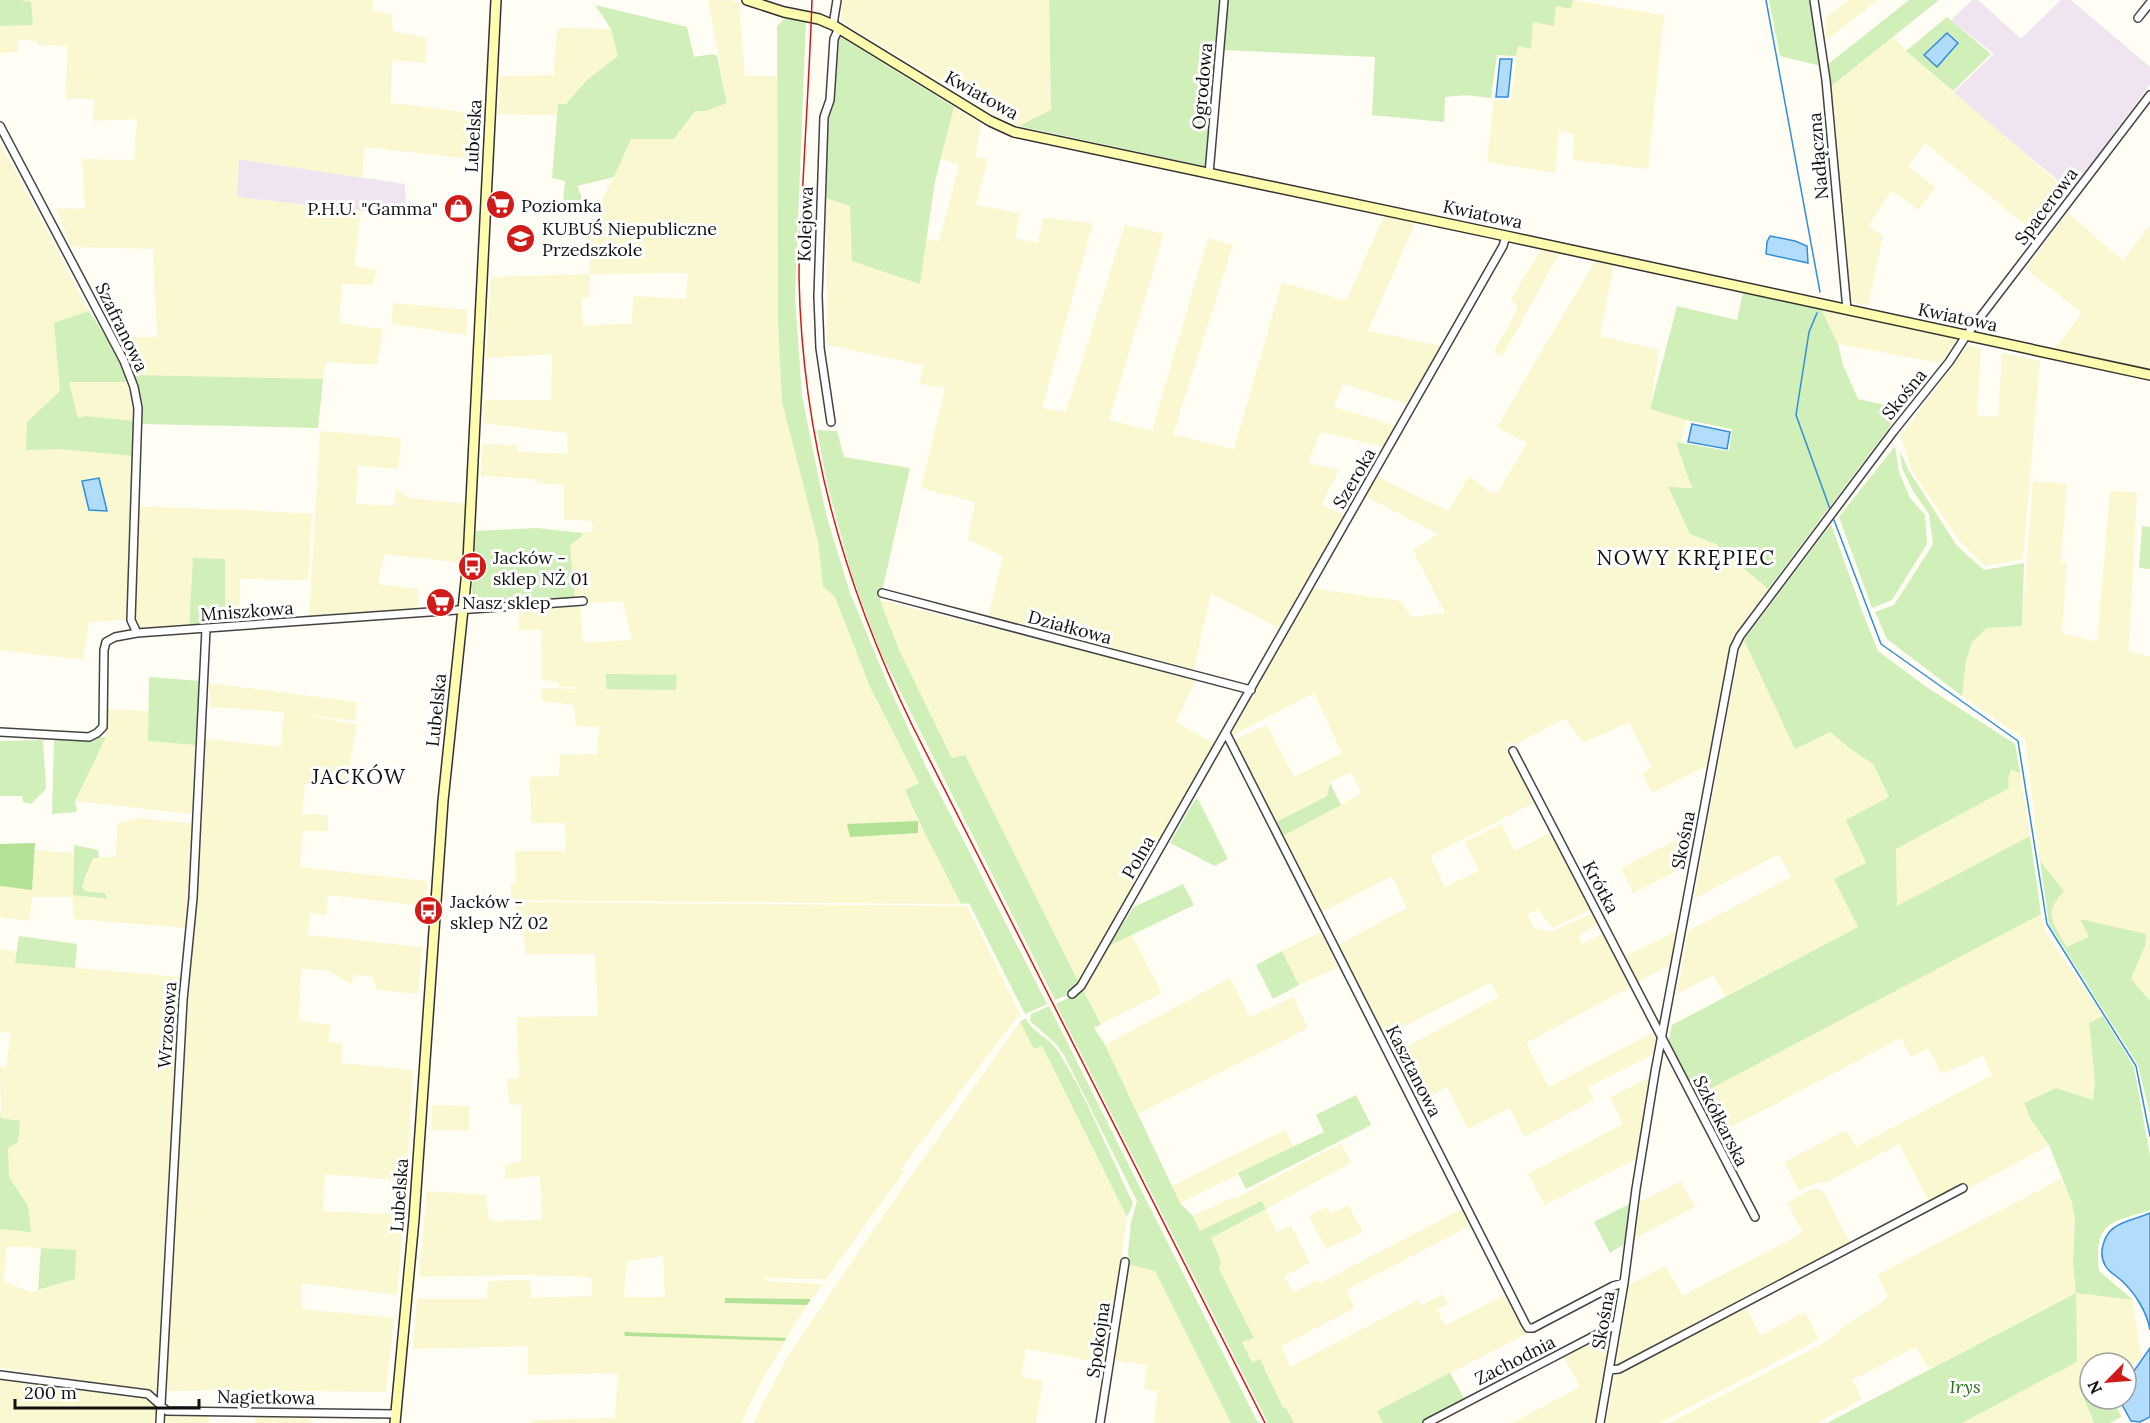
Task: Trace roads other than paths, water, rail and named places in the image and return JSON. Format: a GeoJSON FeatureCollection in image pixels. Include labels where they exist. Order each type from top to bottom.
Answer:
{"type":"FeatureCollection","features":[{"type":"Feature","properties":{"kind":"street","name":"Lubelska"},"geometry":{"type":"LineString","coordinates":[[395,1419],[414,1220],[442,811],[468,561],[496,0]]}},
{"type":"Feature","properties":{"kind":"street","name":"Kwiatowa"},"geometry":{"type":"LineString","coordinates":[[747,0],[784,12],[819,19],[836,27],[1001,127],[1032,136],[2150,375]]}},
{"type":"Feature","properties":{"kind":"street","name":"Kolejowa"},"geometry":{"type":"LineString","coordinates":[[831,422],[820,348],[818,296],[824,117],[830,100],[837,0]]}},
{"type":"Feature","properties":{"kind":"street","name":"Ogrodowa"},"geometry":{"type":"LineString","coordinates":[[1209,174],[1224,0]]}},
{"type":"Feature","properties":{"kind":"street","name":"Nadłączna"},"geometry":{"type":"LineString","coordinates":[[1814,0],[1826,80],[1847,310]]}},
{"type":"Feature","properties":{"kind":"street"},"geometry":{"type":"LineString","coordinates":[[2138,18],[2150,3]]}},
{"type":"Feature","properties":{"kind":"street","name":"Spacerowa"},"geometry":{"type":"LineString","coordinates":[[1966,336],[2150,95]]}},
{"type":"Feature","properties":{"kind":"street","name":"Szafranowa"},"geometry":{"type":"LineString","coordinates":[[0,126],[135,387],[138,408],[131,620],[136,633]]}},
{"type":"Feature","properties":{"kind":"street","name":"Szeroka"},"geometry":{"type":"LineString","coordinates":[[1226,733],[1449,342],[1503,246],[1506,236]]}},
{"type":"Feature","properties":{"kind":"street","name":"Skośna"},"geometry":{"type":"LineString","coordinates":[[1600,1423],[1662,1038],[1736,642],[1893,432],[1949,362],[1966,336]]}},
{"type":"Feature","properties":{"kind":"street","name":"Działkowa"},"geometry":{"type":"LineString","coordinates":[[882,593],[1251,690]]}},
{"type":"Feature","properties":{"kind":"street","name":"Mniszkowa"},"geometry":{"type":"LineString","coordinates":[[0,732],[89,737],[97,733],[103,727],[104,650],[106,642],[115,637],[136,633],[583,601]]}},
{"type":"Feature","properties":{"kind":"street","name":"Wrzosowa"},"geometry":{"type":"LineString","coordinates":[[160,1423],[183,1000],[193,898],[206,629]]}},
{"type":"Feature","properties":{"kind":"street","name":"Polna"},"geometry":{"type":"LineString","coordinates":[[1072,993],[1081,986],[1226,733]]}},
{"type":"Feature","properties":{"kind":"street","name":"Kasztanowa"},"geometry":{"type":"LineString","coordinates":[[1226,733],[1528,1328],[1533,1328],[1613,1286],[1624,1283]]}},
{"type":"Feature","properties":{"kind":"street","name":"Krótka"},"geometry":{"type":"LineString","coordinates":[[1513,751],[1662,1038]]}},
{"type":"Feature","properties":{"kind":"street","name":"Szkółkarska"},"geometry":{"type":"LineString","coordinates":[[1662,1038],[1755,1217]]}},
{"type":"Feature","properties":{"kind":"street"},"geometry":{"type":"LineString","coordinates":[[1609,1370],[1619,1369],[1963,1188]]}},
{"type":"Feature","properties":{"kind":"street","name":"Spokojna"},"geometry":{"type":"LineString","coordinates":[[1100,1423],[1125,1262]]}},
{"type":"Feature","properties":{"kind":"street","name":"Zachodnia"},"geometry":{"type":"LineString","coordinates":[[1427,1423],[1617,1324]]}},
{"type":"Feature","properties":{"kind":"street","name":"Nagietkowa"},"geometry":{"type":"LineString","coordinates":[[0,1375],[148,1394],[167,1411],[395,1419]]}},
{"type":"Feature","properties":{"kind":"water"},"geometry":{"type":"Polygon","coordinates":[[[1947,33],[1958,43],[1937,67],[1924,55],[1947,33]]]}},
{"type":"Feature","properties":{"kind":"water"},"geometry":{"type":"Polygon","coordinates":[[[1500,59],[1512,59],[1508,97],[1496,97],[1500,59]]]}},
{"type":"Feature","properties":{"kind":"water"},"geometry":{"type":"Polygon","coordinates":[[[1770,236],[1807,246],[1808,263],[1766,254],[1770,236]]]}},
{"type":"Feature","properties":{"kind":"water"},"geometry":{"type":"Polygon","coordinates":[[[1692,424],[1730,432],[1727,449],[1688,442],[1692,424]]]}},
{"type":"Feature","properties":{"kind":"water"},"geometry":{"type":"Polygon","coordinates":[[[99,478],[107,511],[89,510],[82,481],[99,478]]]}},
{"type":"Feature","properties":{"kind":"water"},"geometry":{"type":"Polygon","coordinates":[[[2150,1213],[2150,1330],[2136,1297],[2106,1267],[2102,1250],[2111,1230],[2150,1213]]]}},
{"type":"Feature","properties":{"kind":"water"},"geometry":{"type":"Polygon","coordinates":[[[2150,1348],[2150,1417],[2140,1422],[2131,1421],[2126,1411],[2138,1411],[2138,1365],[2150,1348]]]}},
{"type":"Feature","properties":{"kind":"waterway"},"geometry":{"type":"LineString","coordinates":[[1766,0],[1820,292]]}},
{"type":"Feature","properties":{"kind":"waterway"},"geometry":{"type":"LineString","coordinates":[[1817,313],[1809,332],[1796,415],[1830,509]]}},
{"type":"Feature","properties":{"kind":"waterway"},"geometry":{"type":"LineString","coordinates":[[1834,520],[1881,644],[2018,741],[2047,924],[2136,1066],[2150,1136]]}},
{"type":"Feature","properties":{"kind":"railway"},"geometry":{"type":"LineString","coordinates":[[812,0],[799,253],[802,337],[808,395],[818,452],[847,564],[866,619],[913,727],[1265,1423]]}},
{"type":"Feature","properties":{"kind":"place","name":"Poziomka"},"geometry":{"type":"Point","coordinates":[500,205]}},
{"type":"Feature","properties":{"kind":"place","name":"P.H.U. \"Gamma\""},"geometry":{"type":"Point","coordinates":[459,208]}},
{"type":"Feature","properties":{"kind":"place","name":"KUBUŚ Niepubliczne Przedszkole"},"geometry":{"type":"Point","coordinates":[521,238]}},
{"type":"Feature","properties":{"kind":"place","name":"Jacków - sklep NŻ 01"},"geometry":{"type":"Point","coordinates":[472,567]}},
{"type":"Feature","properties":{"kind":"place","name":"Nasz sklep"},"geometry":{"type":"Point","coordinates":[441,602]}},
{"type":"Feature","properties":{"kind":"place","name":"Jacków - sklep NŻ 02"},"geometry":{"type":"Point","coordinates":[429,911]}},
{"type":"Feature","properties":{"kind":"district","name":"NOWY KRĘPIEC"},"geometry":{"type":"Point","coordinates":[1686,557]}},
{"type":"Feature","properties":{"kind":"district","name":"JACKÓW"},"geometry":{"type":"Point","coordinates":[359,776]}},
{"type":"Feature","properties":{"kind":"park label","name":"Irys"},"geometry":{"type":"Point","coordinates":[1965,1386]}}]}
